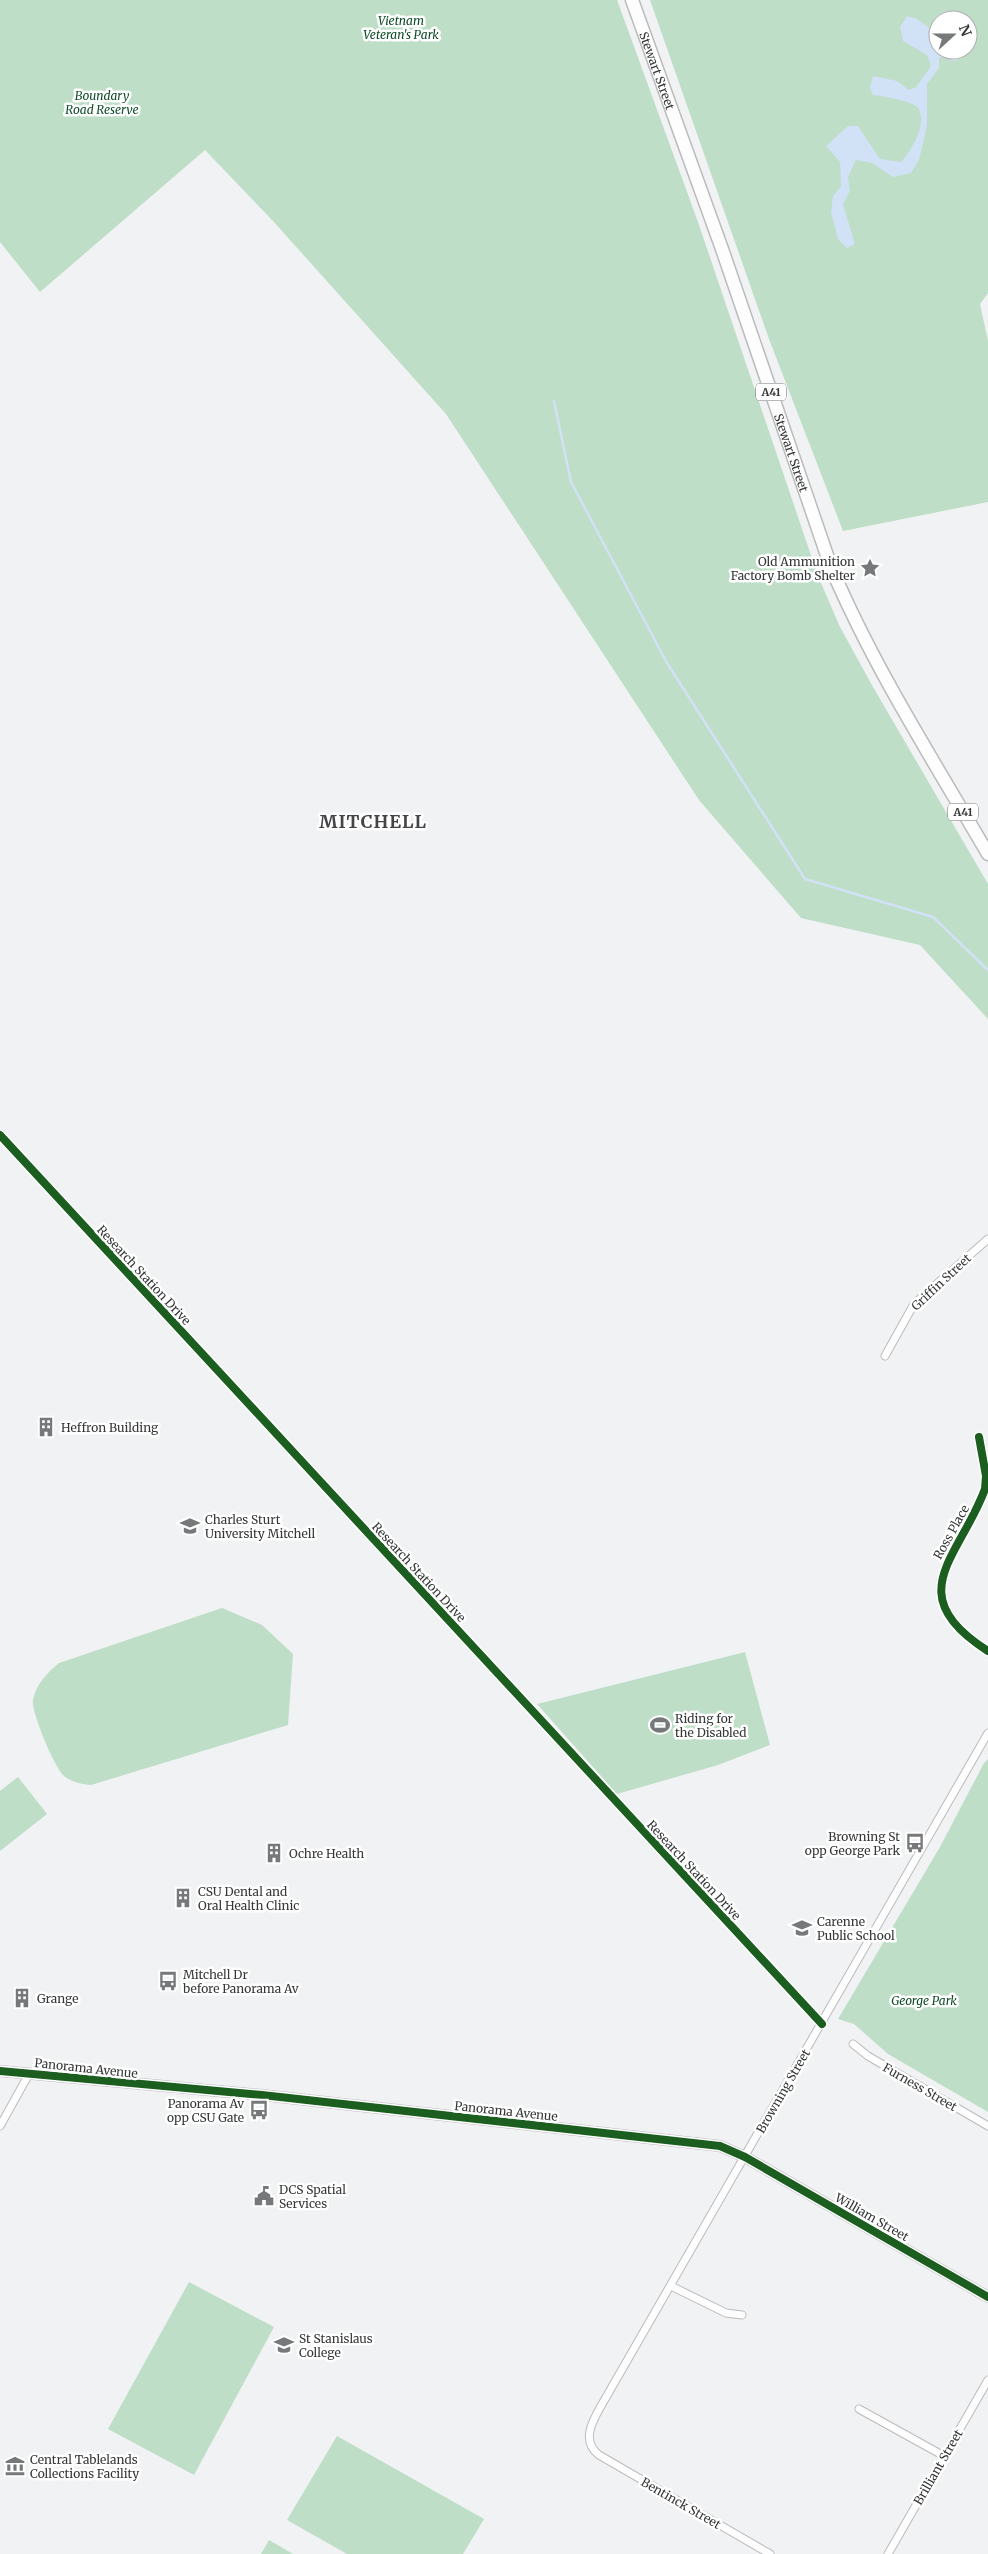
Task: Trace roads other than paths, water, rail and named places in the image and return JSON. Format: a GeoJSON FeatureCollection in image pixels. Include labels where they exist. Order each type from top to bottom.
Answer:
{"type":"FeatureCollection","features":[{"type":"Feature","properties":{"kind":"highway","name":"Stewart Street"},"geometry":{"type":"LineString","coordinates":[[632,0],[726,258],[831,567],[848,606],[892,691],[988,854]]}},
{"type":"Feature","properties":{"kind":"street","name":"Research Station Drive"},"geometry":{"type":"LineString","coordinates":[[0,1135],[822,2024]]}},
{"type":"Feature","properties":{"kind":"street","name":"Griffin Street"},"geometry":{"type":"LineString","coordinates":[[885,1356],[914,1304],[988,1239]]}},
{"type":"Feature","properties":{"kind":"street","name":"Ross Place"},"geometry":{"type":"LineString","coordinates":[[979,1437],[986,1476],[985,1489],[980,1503],[944,1568],[942,1593],[945,1606],[960,1631],[988,1651]]}},
{"type":"Feature","properties":{"kind":"street","name":"Browning Street"},"geometry":{"type":"LineString","coordinates":[[592,2450],[589,2444],[589,2432],[596,2416],[988,1733]]}},
{"type":"Feature","properties":{"kind":"street","name":"Furness Street"},"geometry":{"type":"LineString","coordinates":[[853,2044],[868,2056],[988,2126]]}},
{"type":"Feature","properties":{"kind":"street","name":"Panorama Avenue"},"geometry":{"type":"LineString","coordinates":[[0,2071],[262,2095],[709,2144],[745,2157]]}},
{"type":"Feature","properties":{"kind":"street"},"geometry":{"type":"LineString","coordinates":[[0,2126],[30,2074]]}},
{"type":"Feature","properties":{"kind":"street","name":"William Street"},"geometry":{"type":"LineString","coordinates":[[745,2157],[988,2297]]}},
{"type":"Feature","properties":{"kind":"street"},"geometry":{"type":"LineString","coordinates":[[671,2286],[726,2313],[742,2315]]}},
{"type":"Feature","properties":{"kind":"street","name":"Brilliant Street"},"geometry":{"type":"LineString","coordinates":[[888,2554],[988,2380]]}},
{"type":"Feature","properties":{"kind":"street"},"geometry":{"type":"LineString","coordinates":[[859,2409],[944,2456]]}},
{"type":"Feature","properties":{"kind":"street","name":"Bentinck Street"},"geometry":{"type":"LineString","coordinates":[[592,2450],[770,2554]]}},
{"type":"Feature","properties":{"kind":"water"},"geometry":{"type":"Polygon","coordinates":[[[907,16],[917,19],[928,27],[928,58],[927,55],[903,41],[900,27],[907,16]]]}},
{"type":"Feature","properties":{"kind":"water"},"geometry":{"type":"Polygon","coordinates":[[[929,60],[939,60],[939,68],[927,84],[927,126],[919,160],[911,173],[893,177],[872,163],[856,160],[848,177],[850,191],[843,204],[855,244],[847,248],[838,239],[831,212],[833,196],[841,186],[840,162],[826,146],[848,126],[858,126],[880,159],[901,162],[917,137],[920,129],[921,114],[915,105],[873,95],[870,87],[873,76],[897,81],[909,90],[916,87],[931,66],[929,60]]]}},
{"type":"Feature","properties":{"kind":"waterway"},"geometry":{"type":"LineString","coordinates":[[554,401],[571,482],[667,663],[805,879],[933,917],[988,970]]}},
{"type":"Feature","properties":{"kind":"place","name":"Old Ammunition Factory Bomb Shelter"},"geometry":{"type":"Point","coordinates":[870,568]}},
{"type":"Feature","properties":{"kind":"place","name":"Heffron Building"},"geometry":{"type":"Point","coordinates":[46,1427]}},
{"type":"Feature","properties":{"kind":"place","name":"Charles Sturt University Mitchell"},"geometry":{"type":"Point","coordinates":[190,1526]}},
{"type":"Feature","properties":{"kind":"place","name":"Riding for the Disabled"},"geometry":{"type":"Point","coordinates":[660,1725]}},
{"type":"Feature","properties":{"kind":"place","name":"Browning St opp George Park"},"geometry":{"type":"Point","coordinates":[915,1843]}},
{"type":"Feature","properties":{"kind":"place","name":"Ochre Health"},"geometry":{"type":"Point","coordinates":[274,1853]}},
{"type":"Feature","properties":{"kind":"place","name":"CSU Dental and Oral Health Clinic"},"geometry":{"type":"Point","coordinates":[183,1898]}},
{"type":"Feature","properties":{"kind":"place","name":"Carenne Public School"},"geometry":{"type":"Point","coordinates":[802,1928]}},
{"type":"Feature","properties":{"kind":"place","name":"Mitchell Dr before Panorama Av"},"geometry":{"type":"Point","coordinates":[168,1981]}},
{"type":"Feature","properties":{"kind":"place","name":"Grange"},"geometry":{"type":"Point","coordinates":[22,1998]}},
{"type":"Feature","properties":{"kind":"place","name":"Panorama Av opp CSU Gate"},"geometry":{"type":"Point","coordinates":[259,2110]}},
{"type":"Feature","properties":{"kind":"place","name":"DCS Spatial Services"},"geometry":{"type":"Point","coordinates":[264,2196]}},
{"type":"Feature","properties":{"kind":"place","name":"St Stanislaus College"},"geometry":{"type":"Point","coordinates":[284,2345]}},
{"type":"Feature","properties":{"kind":"place","name":"Central Tablelands Collections Facility"},"geometry":{"type":"Point","coordinates":[15,2466]}},
{"type":"Feature","properties":{"kind":"district","name":"MITCHELL"},"geometry":{"type":"Point","coordinates":[373,821]}},
{"type":"Feature","properties":{"kind":"park label","name":"Vietnam Veteran's Park"},"geometry":{"type":"Point","coordinates":[401,27]}},
{"type":"Feature","properties":{"kind":"park label","name":"Boundary Road Reserve"},"geometry":{"type":"Point","coordinates":[102,102]}},
{"type":"Feature","properties":{"kind":"park label","name":"George Park"},"geometry":{"type":"Point","coordinates":[924,2000]}}]}
